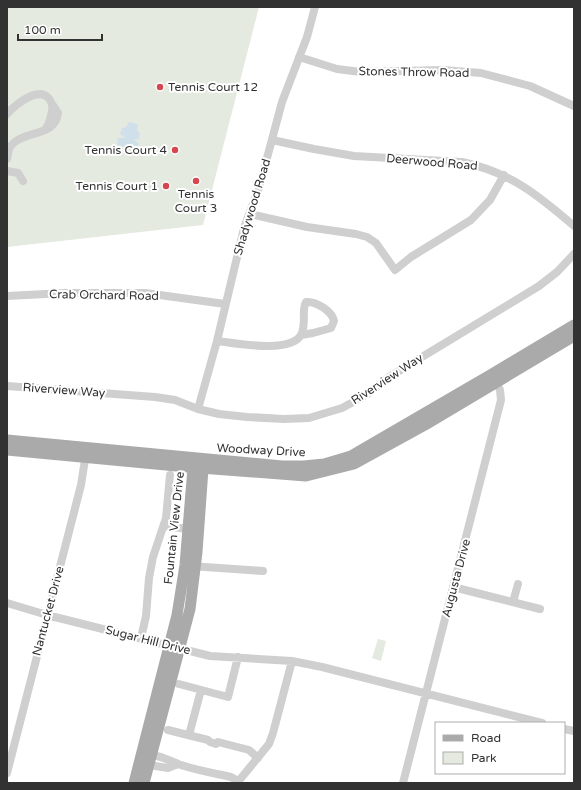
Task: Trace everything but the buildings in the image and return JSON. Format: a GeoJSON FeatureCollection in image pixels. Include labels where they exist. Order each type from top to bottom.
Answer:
{"type":"FeatureCollection","features":[{"type":"Feature","properties":{"kind":"main road","name":"Woodway Drive"},"geometry":{"type":"LineString","coordinates":[[7,440],[86,453],[199,465],[281,470],[324,464],[351,456],[422,421],[559,339],[574,325]]}},
{"type":"Feature","properties":{"kind":"main road","name":"Woodway Drive"},"geometry":{"type":"LineString","coordinates":[[559,339],[574,336]]}},
{"type":"Feature","properties":{"kind":"main road","name":"Woodway Drive"},"geometry":{"type":"LineString","coordinates":[[7,450],[86,453]]}},
{"type":"Feature","properties":{"kind":"main road","name":"Fountain View Drive"},"geometry":{"type":"LineString","coordinates":[[190,566],[188,528],[199,465]]}},
{"type":"Feature","properties":{"kind":"main road","name":"Fountain View Drive"},"geometry":{"type":"LineString","coordinates":[[144,783],[147,759],[174,646],[177,615],[190,566],[199,465]]}},
{"type":"Feature","properties":{"kind":"main road","name":"Fountain View Drive"},"geometry":{"type":"LineString","coordinates":[[134,783],[147,759]]}},
{"type":"Feature","properties":{"kind":"street","name":"Shadywood Road"},"geometry":{"type":"LineString","coordinates":[[198,409],[217,341],[244,228],[259,188],[282,102],[307,37],[315,7]]}},
{"type":"Feature","properties":{"kind":"street","name":"Stones Throw Road"},"geometry":{"type":"LineString","coordinates":[[299,57],[337,69],[361,72],[443,70],[481,73],[530,86],[574,106]]}},
{"type":"Feature","properties":{"kind":"street"},"geometry":{"type":"LineString","coordinates":[[7,114],[21,101],[33,95],[42,94],[49,98],[52,104],[52,111],[48,126],[45,130],[32,134],[18,141],[10,148],[7,159]]}},
{"type":"Feature","properties":{"kind":"street","name":"Deerwood Road"},"geometry":{"type":"LineString","coordinates":[[272,140],[354,156],[462,162],[485,167],[528,188],[574,226]]}},
{"type":"Feature","properties":{"kind":"street"},"geometry":{"type":"LineString","coordinates":[[7,171],[18,173],[22,181]]}},
{"type":"Feature","properties":{"kind":"street"},"geometry":{"type":"LineString","coordinates":[[250,214],[307,227],[367,237],[376,243],[395,270],[411,257],[471,220],[490,200],[504,175]]}},
{"type":"Feature","properties":{"kind":"street","name":"Riverview Way"},"geometry":{"type":"LineString","coordinates":[[7,386],[155,397],[175,400],[198,409],[219,414],[284,419],[309,418],[342,408],[366,395],[389,376],[539,286],[557,272],[574,254]]}},
{"type":"Feature","properties":{"kind":"street","name":"Crab Orchard Road"},"geometry":{"type":"LineString","coordinates":[[7,296],[65,293],[145,293],[225,304]]}},
{"type":"Feature","properties":{"kind":"street"},"geometry":{"type":"LineString","coordinates":[[217,341],[246,345],[283,345],[296,340],[301,335],[305,320],[304,305],[306,302],[310,301],[332,314],[334,321],[331,328],[301,335]]}},
{"type":"Feature","properties":{"kind":"street","name":"Augusta Drive"},"geometry":{"type":"LineString","coordinates":[[403,783],[501,400],[500,390],[494,378]]}},
{"type":"Feature","properties":{"kind":"street","name":"Nantucket Drive"},"geometry":{"type":"LineString","coordinates":[[7,773],[81,485],[86,453]]}},
{"type":"Feature","properties":{"kind":"street"},"geometry":{"type":"LineString","coordinates":[[141,638],[146,616],[149,578],[153,558],[164,526],[167,510],[170,475]]}},
{"type":"Feature","properties":{"kind":"street"},"geometry":{"type":"LineString","coordinates":[[164,526],[188,528]]}},
{"type":"Feature","properties":{"kind":"street"},"geometry":{"type":"LineString","coordinates":[[190,566],[263,572]]}},
{"type":"Feature","properties":{"kind":"street"},"geometry":{"type":"LineString","coordinates":[[512,602],[518,584]]}},
{"type":"Feature","properties":{"kind":"street"},"geometry":{"type":"LineString","coordinates":[[453,587],[540,609]]}},
{"type":"Feature","properties":{"kind":"street","name":"Sugar Hill Drive"},"geometry":{"type":"LineString","coordinates":[[7,603],[47,615],[210,656],[292,661],[326,668],[538,722]]}},
{"type":"Feature","properties":{"kind":"street"},"geometry":{"type":"LineString","coordinates":[[179,684],[228,697],[238,657]]}},
{"type":"Feature","properties":{"kind":"street"},"geometry":{"type":"LineString","coordinates":[[147,759],[168,768],[178,764],[230,778],[238,782],[269,744],[274,733],[292,661]]}},
{"type":"Feature","properties":{"kind":"street"},"geometry":{"type":"LineString","coordinates":[[189,735],[201,690]]}},
{"type":"Feature","properties":{"kind":"street"},"geometry":{"type":"LineString","coordinates":[[168,730],[208,740],[216,744],[218,742],[249,750],[258,758]]}},
{"type":"Feature","properties":{"kind":"green space"},"geometry":{"type":"Polygon","coordinates":[[[7,7],[259,7],[203,225],[7,247],[7,7]]]}},
{"type":"Feature","properties":{"kind":"green space"},"geometry":{"type":"Polygon","coordinates":[[[378,639],[386,641],[381,661],[372,658],[378,639]]]}},
{"type":"Feature","properties":{"kind":"shaded area"},"geometry":{"type":"Polygon","coordinates":[[[129,122],[138,124],[137,130],[140,133],[139,139],[133,140],[139,143],[137,150],[126,149],[117,144],[118,138],[125,138],[120,134],[122,128],[126,127],[129,122]]]}},
{"type":"Feature","properties":{"kind":"place","name":"Tennis Court 12"},"geometry":{"type":"Point","coordinates":[160,87]}},
{"type":"Feature","properties":{"kind":"place","name":"Tennis Court 4"},"geometry":{"type":"Point","coordinates":[175,150]}},
{"type":"Feature","properties":{"kind":"place","name":"Tennis Court 3"},"geometry":{"type":"Point","coordinates":[196,181]}},
{"type":"Feature","properties":{"kind":"place","name":"Tennis Court 1"},"geometry":{"type":"Point","coordinates":[166,186]}}]}
